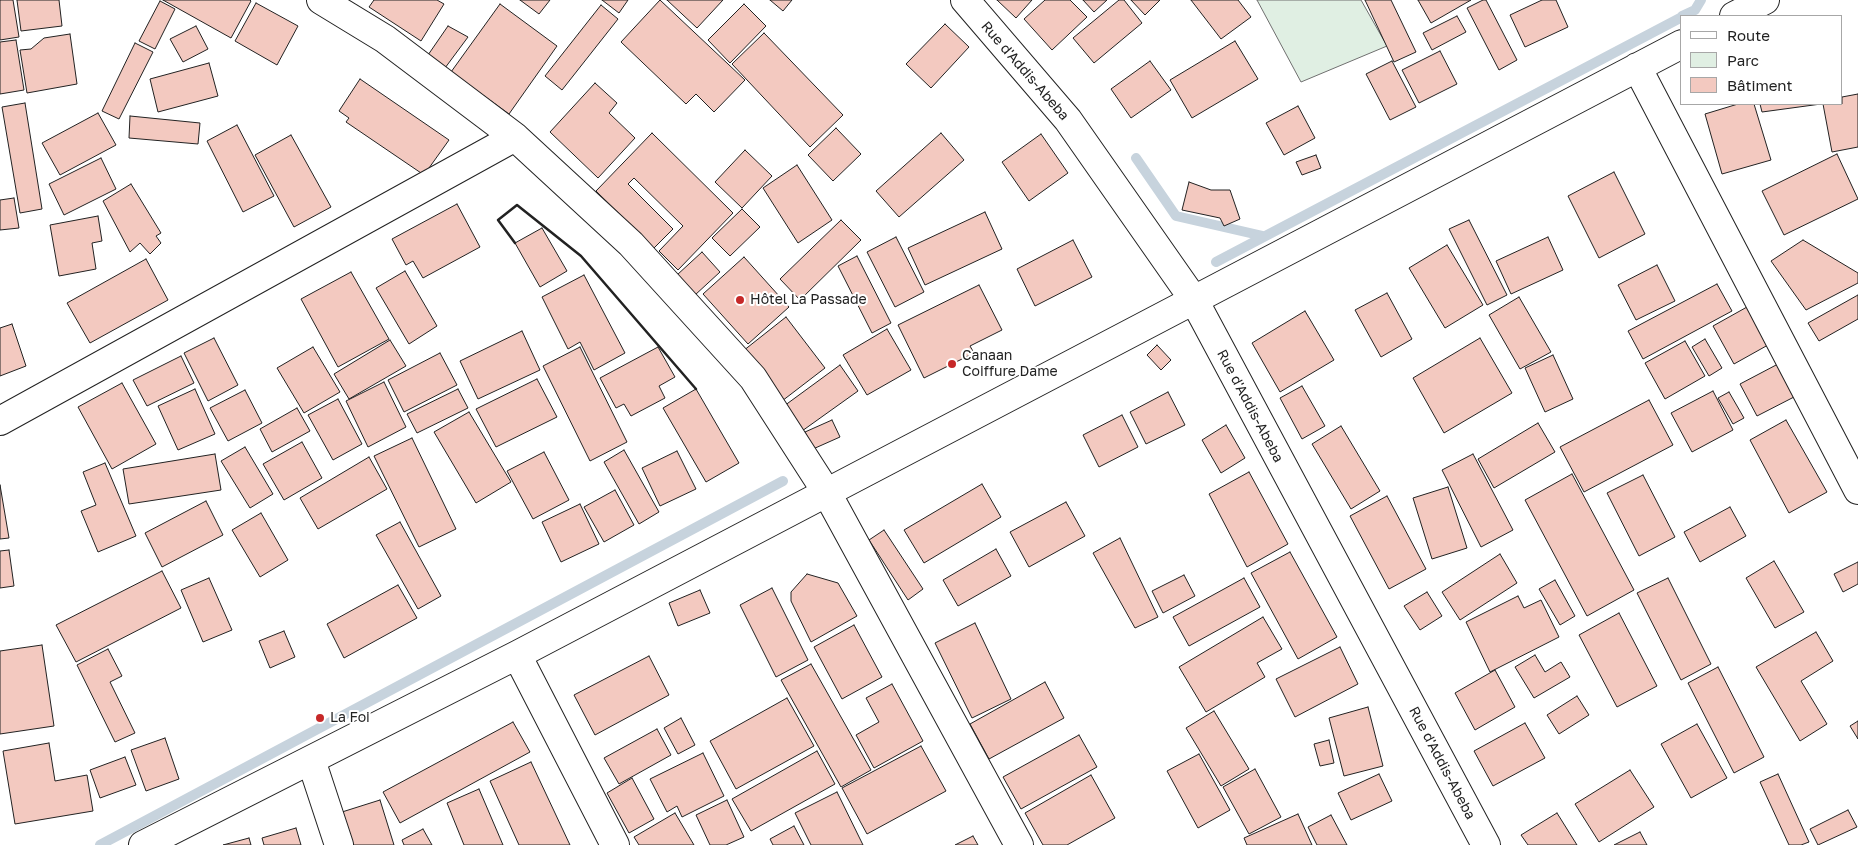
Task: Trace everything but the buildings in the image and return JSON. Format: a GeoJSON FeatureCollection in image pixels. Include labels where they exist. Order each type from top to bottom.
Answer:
{"type":"FeatureCollection","features":[{"type":"Feature","properties":{"kind":"street"},"geometry":{"type":"LineString","coordinates":[[321,0],[385,40],[515,137],[631,244],[752,378],[827,493],[1019,845]]}},
{"type":"Feature","properties":{"kind":"street","name":"Rue d'Addis-Abeba"},"geometry":{"type":"LineString","coordinates":[[965,0],[1068,120],[1194,300],[1486,845]]}},
{"type":"Feature","properties":{"kind":"street"},"geometry":{"type":"LineString","coordinates":[[1736,15],[1765,0]]}},
{"type":"Feature","properties":{"kind":"street"},"geometry":{"type":"LineString","coordinates":[[143,845],[516,656],[1680,45]]}},
{"type":"Feature","properties":{"kind":"street"},"geometry":{"type":"LineString","coordinates":[[1637,67],[1858,490]]}},
{"type":"Feature","properties":{"kind":"street"},"geometry":{"type":"LineString","coordinates":[[0,421],[515,137]]}},
{"type":"Feature","properties":{"kind":"street"},"geometry":{"type":"LineString","coordinates":[[516,656],[615,845]]}},
{"type":"Feature","properties":{"kind":"street"},"geometry":{"type":"LineString","coordinates":[[311,760],[339,845]]}},
{"type":"Feature","properties":{"kind":"green space"},"geometry":{"type":"Polygon","coordinates":[[[1257,0],[1361,0],[1387,46],[1301,82],[1257,0]]]}},
{"type":"Feature","properties":{"kind":"waterway"},"geometry":{"type":"LineString","coordinates":[[1684,15],[1695,10],[1701,0]]}},
{"type":"Feature","properties":{"kind":"waterway"},"geometry":{"type":"LineString","coordinates":[[1216,262],[1680,18]]}},
{"type":"Feature","properties":{"kind":"waterway"},"geometry":{"type":"LineString","coordinates":[[1136,158],[1176,216],[1263,236]]}},
{"type":"Feature","properties":{"kind":"waterway"},"geometry":{"type":"LineString","coordinates":[[100,845],[783,481]]}},
{"type":"Feature","properties":{"kind":"wall"},"geometry":{"type":"LineString","coordinates":[[515,243],[498,220],[517,205],[581,256],[696,389]]}},
{"type":"Feature","properties":{"kind":"place","name":"Hôtel La Passade"},"geometry":{"type":"Point","coordinates":[740,300]}},
{"type":"Feature","properties":{"kind":"place","name":"Canaan Coiffure Dame"},"geometry":{"type":"Point","coordinates":[952,364]}},
{"type":"Feature","properties":{"kind":"place","name":"La Foi"},"geometry":{"type":"Point","coordinates":[320,718]}}]}
